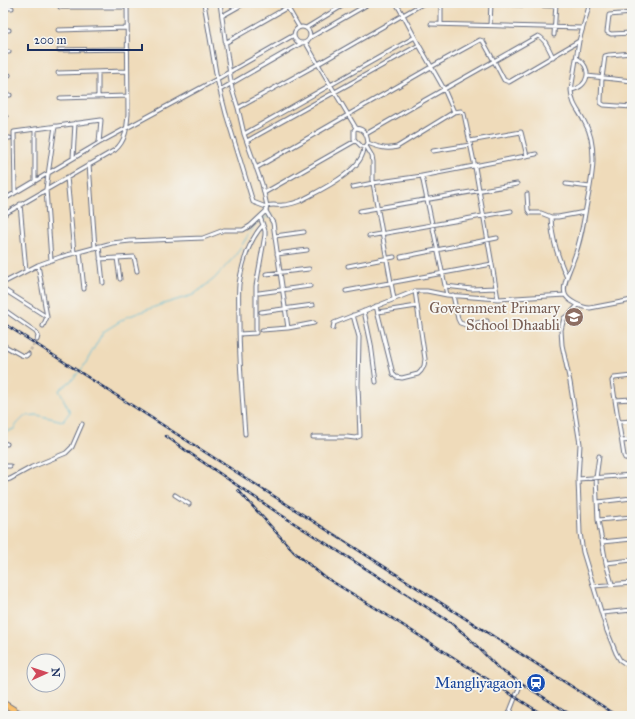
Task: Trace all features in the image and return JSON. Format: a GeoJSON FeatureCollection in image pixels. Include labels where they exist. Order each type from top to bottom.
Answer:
{"type":"FeatureCollection","features":[{"type":"Feature","properties":{"kind":"main road"},"geometry":{"type":"LineString","coordinates":[[3,703],[24,716]]}},
{"type":"Feature","properties":{"kind":"main road"},"geometry":{"type":"LineString","coordinates":[[3,707],[16,716]]}},
{"type":"Feature","properties":{"kind":"street"},"geometry":{"type":"LineString","coordinates":[[204,3],[217,79],[228,121],[253,202],[266,208]]}},
{"type":"Feature","properties":{"kind":"street"},"geometry":{"type":"LineString","coordinates":[[220,3],[230,72],[244,134],[264,193],[266,208],[272,219],[288,328]]}},
{"type":"Feature","properties":{"kind":"street"},"geometry":{"type":"LineString","coordinates":[[222,16],[245,3]]}},
{"type":"Feature","properties":{"kind":"street"},"geometry":{"type":"LineString","coordinates":[[285,3],[299,28]]}},
{"type":"Feature","properties":{"kind":"street"},"geometry":{"type":"LineString","coordinates":[[225,43],[295,3]]}},
{"type":"Feature","properties":{"kind":"street"},"geometry":{"type":"LineString","coordinates":[[300,44],[295,40],[295,30],[299,28],[306,28],[347,3]]}},
{"type":"Feature","properties":{"kind":"street"},"geometry":{"type":"LineString","coordinates":[[220,90],[300,44],[306,43],[311,37],[370,3]]}},
{"type":"Feature","properties":{"kind":"street"},"geometry":{"type":"LineString","coordinates":[[396,3],[444,89],[455,112]]}},
{"type":"Feature","properties":{"kind":"street"},"geometry":{"type":"LineString","coordinates":[[238,108],[424,3]]}},
{"type":"Feature","properties":{"kind":"street"},"geometry":{"type":"LineString","coordinates":[[441,3],[441,24]]}},
{"type":"Feature","properties":{"kind":"street"},"geometry":{"type":"LineString","coordinates":[[466,3],[556,5],[554,34]]}},
{"type":"Feature","properties":{"kind":"street"},"geometry":{"type":"LineString","coordinates":[[565,295],[564,288],[581,236],[590,187],[593,160],[593,149],[588,129],[572,102],[571,90],[582,28],[590,3]]}},
{"type":"Feature","properties":{"kind":"street"},"geometry":{"type":"LineString","coordinates":[[490,25],[491,4]]}},
{"type":"Feature","properties":{"kind":"street"},"geometry":{"type":"LineString","coordinates":[[3,215],[120,146],[127,128],[127,5],[60,7]]}},
{"type":"Feature","properties":{"kind":"street"},"geometry":{"type":"LineString","coordinates":[[3,8],[12,8]]}},
{"type":"Feature","properties":{"kind":"street"},"geometry":{"type":"LineString","coordinates":[[632,14],[608,15],[607,32],[611,34],[632,32]]}},
{"type":"Feature","properties":{"kind":"street"},"geometry":{"type":"LineString","coordinates":[[431,24],[582,28]]}},
{"type":"Feature","properties":{"kind":"street"},"geometry":{"type":"LineString","coordinates":[[58,30],[127,28]]}},
{"type":"Feature","properties":{"kind":"street"},"geometry":{"type":"LineString","coordinates":[[306,28],[310,31],[311,37]]}},
{"type":"Feature","properties":{"kind":"street"},"geometry":{"type":"LineString","coordinates":[[3,30],[9,30]]}},
{"type":"Feature","properties":{"kind":"street"},"geometry":{"type":"LineString","coordinates":[[3,200],[99,143],[230,72],[294,35]]}},
{"type":"Feature","properties":{"kind":"street"},"geometry":{"type":"LineString","coordinates":[[366,134],[538,36],[544,41],[553,57]]}},
{"type":"Feature","properties":{"kind":"street"},"geometry":{"type":"LineString","coordinates":[[244,134],[415,37]]}},
{"type":"Feature","properties":{"kind":"street"},"geometry":{"type":"LineString","coordinates":[[256,168],[348,114],[480,40],[483,41],[504,80],[509,82],[579,42]]}},
{"type":"Feature","properties":{"kind":"street"},"geometry":{"type":"LineString","coordinates":[[245,434],[239,334],[239,284],[244,264],[262,222],[266,208],[271,204],[282,206],[300,201],[347,174],[355,167],[366,146],[366,134],[361,129],[356,128],[306,43]]}},
{"type":"Feature","properties":{"kind":"street"},"geometry":{"type":"LineString","coordinates":[[247,141],[419,45]]}},
{"type":"Feature","properties":{"kind":"street"},"geometry":{"type":"LineString","coordinates":[[59,50],[128,49]]}},
{"type":"Feature","properties":{"kind":"street"},"geometry":{"type":"LineString","coordinates":[[3,52],[9,52]]}},
{"type":"Feature","properties":{"kind":"street"},"geometry":{"type":"LineString","coordinates":[[632,53],[609,54],[605,56],[601,100],[602,104],[632,107]]}},
{"type":"Feature","properties":{"kind":"street"},"geometry":{"type":"LineString","coordinates":[[571,90],[582,86],[587,76],[585,65],[577,58]]}},
{"type":"Feature","properties":{"kind":"street"},"geometry":{"type":"LineString","coordinates":[[58,73],[127,71]]}},
{"type":"Feature","properties":{"kind":"street"},"geometry":{"type":"LineString","coordinates":[[98,72],[98,96]]}},
{"type":"Feature","properties":{"kind":"street"},"geometry":{"type":"LineString","coordinates":[[3,74],[9,75]]}},
{"type":"Feature","properties":{"kind":"street"},"geometry":{"type":"LineString","coordinates":[[587,76],[632,81]]}},
{"type":"Feature","properties":{"kind":"street"},"geometry":{"type":"LineString","coordinates":[[3,95],[10,95]]}},
{"type":"Feature","properties":{"kind":"street"},"geometry":{"type":"LineString","coordinates":[[60,98],[128,96]]}},
{"type":"Feature","properties":{"kind":"street"},"geometry":{"type":"LineString","coordinates":[[356,128],[353,135],[355,141],[362,146],[391,149],[397,147],[455,112],[461,111],[464,114],[498,299]]}},
{"type":"Feature","properties":{"kind":"street"},"geometry":{"type":"LineString","coordinates":[[15,193],[14,132],[101,120],[99,143]]}},
{"type":"Feature","properties":{"kind":"street"},"geometry":{"type":"LineString","coordinates":[[73,158],[75,123]]}},
{"type":"Feature","properties":{"kind":"street"},"geometry":{"type":"LineString","coordinates":[[51,260],[46,190],[55,126]]}},
{"type":"Feature","properties":{"kind":"street"},"geometry":{"type":"LineString","coordinates":[[35,129],[35,180]]}},
{"type":"Feature","properties":{"kind":"street"},"geometry":{"type":"LineString","coordinates":[[433,151],[521,132],[527,156]]}},
{"type":"Feature","properties":{"kind":"street"},"geometry":{"type":"LineString","coordinates":[[3,138],[10,138]]}},
{"type":"Feature","properties":{"kind":"street"},"geometry":{"type":"LineString","coordinates":[[264,193],[355,141]]}},
{"type":"Feature","properties":{"kind":"street"},"geometry":{"type":"LineString","coordinates":[[366,146],[372,156],[373,183],[394,299]]}},
{"type":"Feature","properties":{"kind":"street"},"geometry":{"type":"LineString","coordinates":[[353,187],[474,167],[536,154]]}},
{"type":"Feature","properties":{"kind":"street"},"geometry":{"type":"LineString","coordinates":[[89,164],[95,248]]}},
{"type":"Feature","properties":{"kind":"street"},"geometry":{"type":"LineString","coordinates":[[422,176],[447,295]]}},
{"type":"Feature","properties":{"kind":"street"},"geometry":{"type":"LineString","coordinates":[[67,177],[74,253]]}},
{"type":"Feature","properties":{"kind":"street"},"geometry":{"type":"LineString","coordinates":[[360,211],[517,184]]}},
{"type":"Feature","properties":{"kind":"street"},"geometry":{"type":"LineString","coordinates":[[566,184],[590,187]]}},
{"type":"Feature","properties":{"kind":"street"},"geometry":{"type":"LineString","coordinates":[[528,194],[529,212],[558,217],[585,212]]}},
{"type":"Feature","properties":{"kind":"street"},"geometry":{"type":"LineString","coordinates":[[20,204],[26,272]]}},
{"type":"Feature","properties":{"kind":"street"},"geometry":{"type":"LineString","coordinates":[[369,236],[511,211]]}},
{"type":"Feature","properties":{"kind":"street"},"geometry":{"type":"LineString","coordinates":[[551,217],[551,232],[557,254],[567,278]]}},
{"type":"Feature","properties":{"kind":"street"},"geometry":{"type":"LineString","coordinates":[[3,282],[51,260],[99,246],[130,241],[203,238],[224,230],[239,231],[262,222],[273,224]]}},
{"type":"Feature","properties":{"kind":"street"},"geometry":{"type":"LineString","coordinates":[[239,334],[256,333],[256,286],[265,235],[262,222]]}},
{"type":"Feature","properties":{"kind":"street"},"geometry":{"type":"LineString","coordinates":[[275,236],[304,232]]}},
{"type":"Feature","properties":{"kind":"street"},"geometry":{"type":"LineString","coordinates":[[401,256],[497,238]]}},
{"type":"Feature","properties":{"kind":"street"},"geometry":{"type":"LineString","coordinates":[[99,246],[102,283]]}},
{"type":"Feature","properties":{"kind":"street"},"geometry":{"type":"LineString","coordinates":[[277,254],[307,250]]}},
{"type":"Feature","properties":{"kind":"street"},"geometry":{"type":"LineString","coordinates":[[80,252],[84,289]]}},
{"type":"Feature","properties":{"kind":"street"},"geometry":{"type":"LineString","coordinates":[[100,259],[134,257],[137,271]]}},
{"type":"Feature","properties":{"kind":"street"},"geometry":{"type":"LineString","coordinates":[[348,266],[394,257]]}},
{"type":"Feature","properties":{"kind":"street"},"geometry":{"type":"LineString","coordinates":[[117,258],[120,279]]}},
{"type":"Feature","properties":{"kind":"street"},"geometry":{"type":"LineString","coordinates":[[346,291],[492,264]]}},
{"type":"Feature","properties":{"kind":"street"},"geometry":{"type":"LineString","coordinates":[[38,265],[47,317],[43,326]]}},
{"type":"Feature","properties":{"kind":"street"},"geometry":{"type":"LineString","coordinates":[[266,274],[309,269]]}},
{"type":"Feature","properties":{"kind":"street"},"geometry":{"type":"LineString","coordinates":[[259,293],[310,286]]}},
{"type":"Feature","properties":{"kind":"street"},"geometry":{"type":"LineString","coordinates":[[445,286],[472,289],[496,288]]}},
{"type":"Feature","properties":{"kind":"street"},"geometry":{"type":"LineString","coordinates":[[3,289],[47,317]]}},
{"type":"Feature","properties":{"kind":"street"},"geometry":{"type":"LineString","coordinates":[[333,328],[334,323],[415,292],[427,291],[447,295],[498,299],[565,295],[584,308],[632,300]]}},
{"type":"Feature","properties":{"kind":"street"},"geometry":{"type":"LineString","coordinates":[[376,306],[393,374],[396,377],[402,378],[418,374],[424,366],[425,359],[415,292]]}},
{"type":"Feature","properties":{"kind":"street"},"geometry":{"type":"LineString","coordinates":[[453,295],[460,323],[466,324],[487,321]]}},
{"type":"Feature","properties":{"kind":"street"},"geometry":{"type":"LineString","coordinates":[[261,312],[313,305]]}},
{"type":"Feature","properties":{"kind":"street"},"geometry":{"type":"LineString","coordinates":[[578,305],[564,318],[561,330],[562,345],[570,382],[580,444],[578,479],[580,532],[583,552],[616,653],[620,660],[632,668]]}},
{"type":"Feature","properties":{"kind":"street"},"geometry":{"type":"LineString","coordinates":[[378,312],[417,306]]}},
{"type":"Feature","properties":{"kind":"street"},"geometry":{"type":"LineString","coordinates":[[3,309],[36,332],[38,336],[37,340]]}},
{"type":"Feature","properties":{"kind":"street"},"geometry":{"type":"LineString","coordinates":[[364,311],[371,344],[376,382]]}},
{"type":"Feature","properties":{"kind":"street"},"geometry":{"type":"LineString","coordinates":[[313,437],[355,438],[360,436],[358,385],[359,337],[353,315]]}},
{"type":"Feature","properties":{"kind":"street"},"geometry":{"type":"LineString","coordinates":[[262,330],[288,328],[314,323]]}},
{"type":"Feature","properties":{"kind":"street"},"geometry":{"type":"LineString","coordinates":[[3,345],[21,355],[26,356],[28,354]]}},
{"type":"Feature","properties":{"kind":"street"},"geometry":{"type":"LineString","coordinates":[[632,376],[613,379],[624,456],[625,458],[632,459]]}},
{"type":"Feature","properties":{"kind":"street"},"geometry":{"type":"LineString","coordinates":[[615,400],[632,399]]}},
{"type":"Feature","properties":{"kind":"street"},"geometry":{"type":"LineString","coordinates":[[618,422],[632,420]]}},
{"type":"Feature","properties":{"kind":"street"},"geometry":{"type":"LineString","coordinates":[[3,481],[66,453],[72,447],[82,424]]}},
{"type":"Feature","properties":{"kind":"street"},"geometry":{"type":"LineString","coordinates":[[622,442],[632,440]]}},
{"type":"Feature","properties":{"kind":"street"},"geometry":{"type":"LineString","coordinates":[[599,456],[596,478],[598,520],[606,563],[612,584]]}},
{"type":"Feature","properties":{"kind":"street"},"geometry":{"type":"LineString","coordinates":[[3,466],[10,466]]}},
{"type":"Feature","properties":{"kind":"street"},"geometry":{"type":"LineString","coordinates":[[578,479],[632,475]]}},
{"type":"Feature","properties":{"kind":"street"},"geometry":{"type":"LineString","coordinates":[[175,495],[189,504]]}},
{"type":"Feature","properties":{"kind":"street"},"geometry":{"type":"LineString","coordinates":[[598,502],[632,498]]}},
{"type":"Feature","properties":{"kind":"street"},"geometry":{"type":"LineString","coordinates":[[598,520],[632,517]]}},
{"type":"Feature","properties":{"kind":"street"},"geometry":{"type":"LineString","coordinates":[[602,542],[632,539]]}},
{"type":"Feature","properties":{"kind":"street"},"geometry":{"type":"LineString","coordinates":[[606,563],[632,560]]}},
{"type":"Feature","properties":{"kind":"street"},"geometry":{"type":"LineString","coordinates":[[594,586],[632,583]]}},
{"type":"Feature","properties":{"kind":"street"},"geometry":{"type":"LineString","coordinates":[[602,613],[632,610]]}},
{"type":"Feature","properties":{"kind":"street"},"geometry":{"type":"LineString","coordinates":[[508,716],[519,688]]}},
{"type":"Feature","properties":{"kind":"waterway"},"geometry":{"type":"LineString","coordinates":[[262,219],[272,215]]}},
{"type":"Feature","properties":{"kind":"waterway"},"geometry":{"type":"LineString","coordinates":[[3,433],[14,429],[25,416],[37,415],[63,421],[70,412],[59,390],[72,380],[84,366],[103,332],[127,317],[193,295],[214,279],[235,256],[259,220]]}},
{"type":"Feature","properties":{"kind":"tunnel"},"geometry":{"type":"LineString","coordinates":[[28,354],[37,340]]}},
{"type":"Feature","properties":{"kind":"railway"},"geometry":{"type":"LineString","coordinates":[[3,323],[618,716]]}},
{"type":"Feature","properties":{"kind":"railway"},"geometry":{"type":"LineString","coordinates":[[166,436],[278,513],[450,622],[468,637],[499,669],[573,716]]}},
{"type":"Feature","properties":{"kind":"railway"},"geometry":{"type":"LineString","coordinates":[[238,490],[294,552],[323,576],[545,716]]}},
{"type":"Feature","properties":{"kind":"place","name":"Government Primary School Dhaabli"},"geometry":{"type":"Point","coordinates":[574,317]}},
{"type":"Feature","properties":{"kind":"place","name":"Mangliyagaon"},"geometry":{"type":"Point","coordinates":[536,683]}}]}
